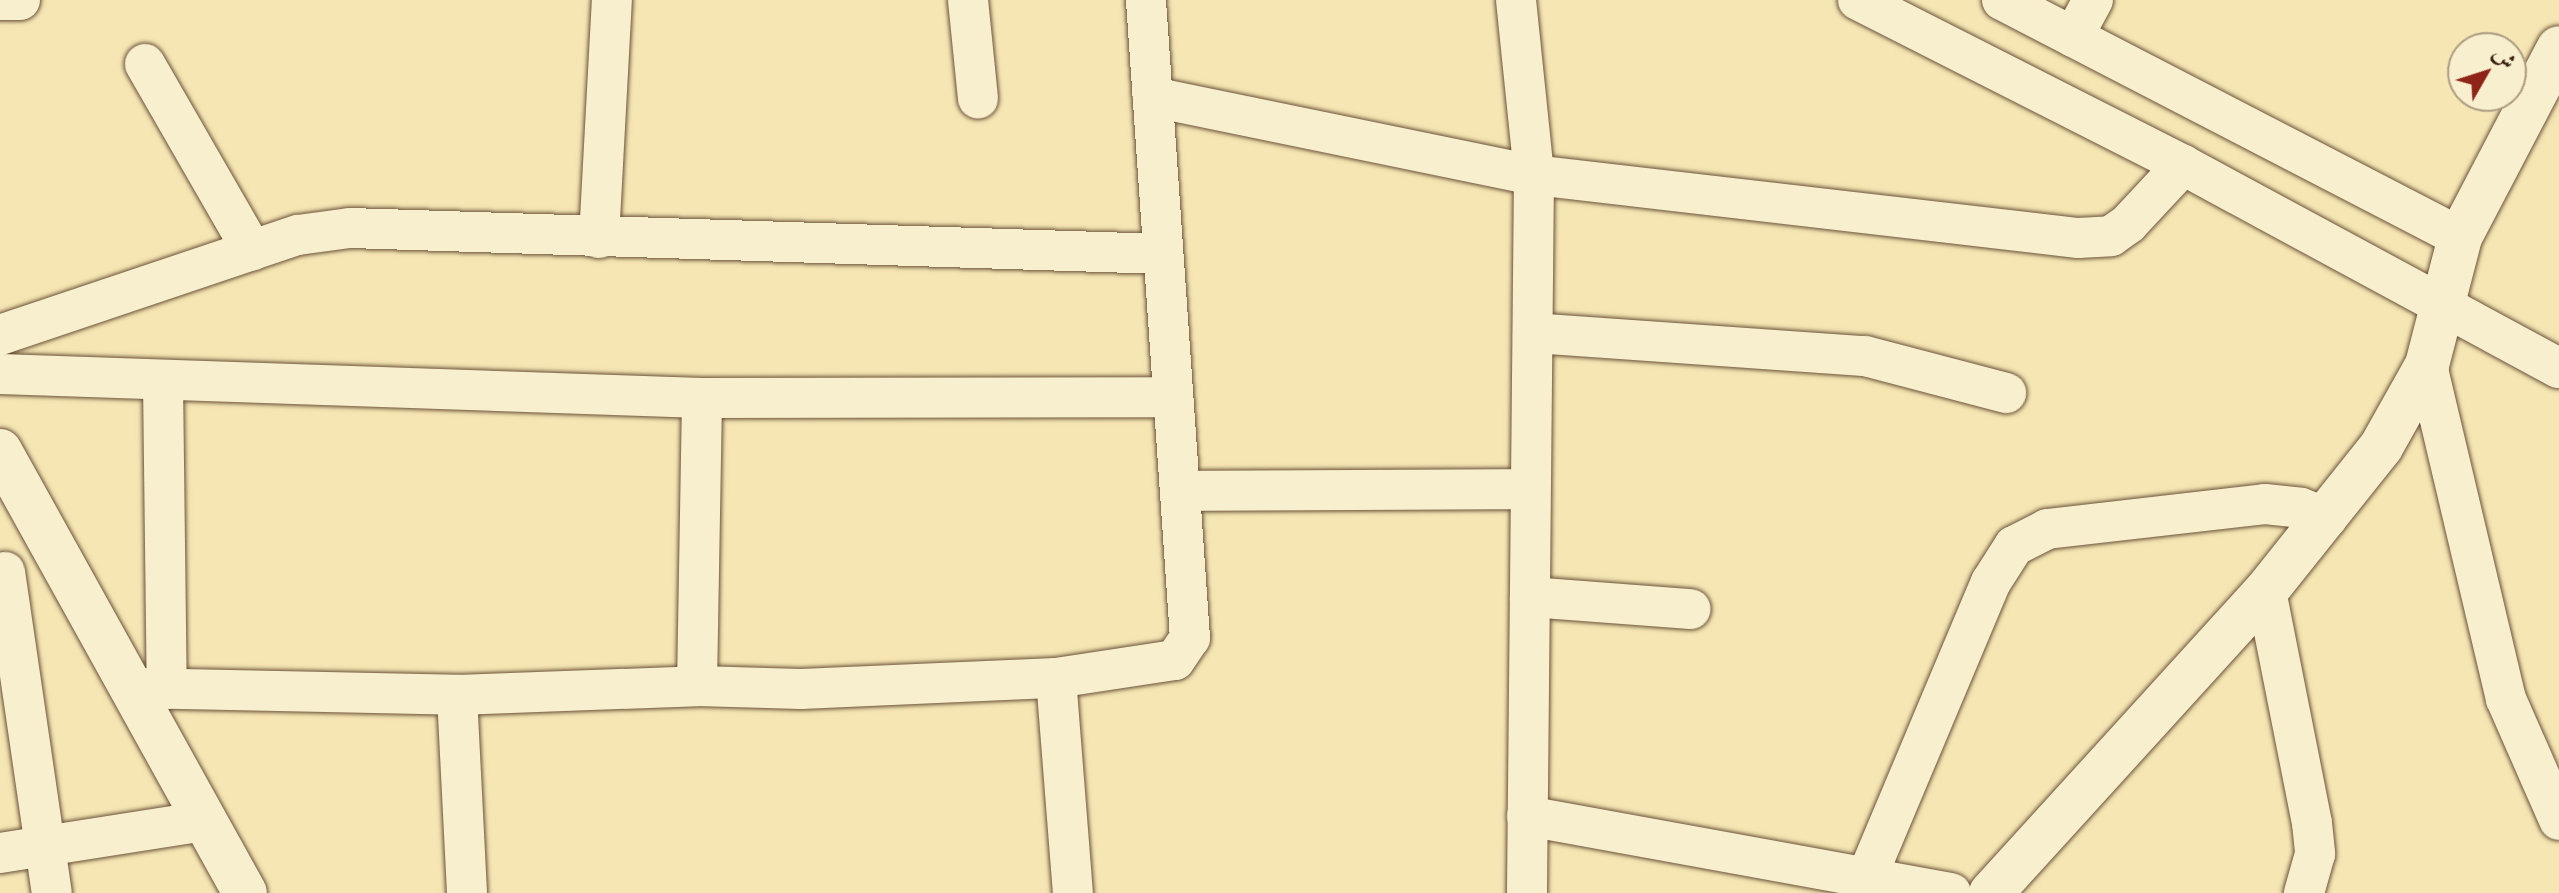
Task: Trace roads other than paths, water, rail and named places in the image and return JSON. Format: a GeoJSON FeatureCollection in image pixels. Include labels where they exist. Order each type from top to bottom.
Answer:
{"type":"FeatureCollection","features":[{"type":"Feature","properties":{"kind":"street"},"geometry":{"type":"LineString","coordinates":[[0,0],[20,0]]}},
{"type":"Feature","properties":{"kind":"street"},"geometry":{"type":"LineString","coordinates":[[599,238],[612,0]]}},
{"type":"Feature","properties":{"kind":"street"},"geometry":{"type":"LineString","coordinates":[[968,0],[978,98]]}},
{"type":"Feature","properties":{"kind":"street"},"geometry":{"type":"LineString","coordinates":[[150,688],[457,695],[697,686],[801,689],[1056,678],[1175,660],[1184,652],[1190,638],[1146,0]]}},
{"type":"Feature","properties":{"kind":"street"},"geometry":{"type":"LineString","coordinates":[[1516,0],[1534,175],[1527,893]]}},
{"type":"Feature","properties":{"kind":"street"},"geometry":{"type":"LineString","coordinates":[[1858,0],[2183,165],[2559,368]]}},
{"type":"Feature","properties":{"kind":"street"},"geometry":{"type":"LineString","coordinates":[[2002,0],[2460,237]]}},
{"type":"Feature","properties":{"kind":"street"},"geometry":{"type":"LineString","coordinates":[[2073,37],[2093,0]]}},
{"type":"Feature","properties":{"kind":"street"},"geometry":{"type":"LineString","coordinates":[[1991,893],[2266,591],[2381,447],[2427,365],[2460,237],[2559,48]]}},
{"type":"Feature","properties":{"kind":"street"},"geometry":{"type":"LineString","coordinates":[[145,64],[252,250]]}},
{"type":"Feature","properties":{"kind":"street"},"geometry":{"type":"LineString","coordinates":[[1153,97],[1534,175],[2078,238],[2111,236],[2128,224],[2183,165]]}},
{"type":"Feature","properties":{"kind":"street"},"geometry":{"type":"LineString","coordinates":[[0,335],[298,235],[350,228],[1163,254]]}},
{"type":"Feature","properties":{"kind":"street"},"geometry":{"type":"LineString","coordinates":[[1533,333],[1865,356],[2006,393]]}},
{"type":"Feature","properties":{"kind":"street"},"geometry":{"type":"LineString","coordinates":[[2427,365],[2506,699],[2559,820]]}},
{"type":"Feature","properties":{"kind":"street"},"geometry":{"type":"LineString","coordinates":[[0,374],[702,398],[1173,397]]}},
{"type":"Feature","properties":{"kind":"street"},"geometry":{"type":"LineString","coordinates":[[150,688],[163,381]]}},
{"type":"Feature","properties":{"kind":"street"},"geometry":{"type":"LineString","coordinates":[[697,686],[702,398]]}},
{"type":"Feature","properties":{"kind":"street"},"geometry":{"type":"LineString","coordinates":[[0,451],[66,567],[150,688],[205,821],[245,893]]}},
{"type":"Feature","properties":{"kind":"street"},"geometry":{"type":"LineString","coordinates":[[1180,491],[1530,489]]}},
{"type":"Feature","properties":{"kind":"street"},"geometry":{"type":"LineString","coordinates":[[1866,879],[1991,582],[2014,546],[2047,529],[2265,504],[2327,518]]}},
{"type":"Feature","properties":{"kind":"street"},"geometry":{"type":"LineString","coordinates":[[52,893],[48,844],[2,572],[66,567]]}},
{"type":"Feature","properties":{"kind":"street"},"geometry":{"type":"LineString","coordinates":[[2266,591],[2312,823],[2315,854],[2304,893]]}},
{"type":"Feature","properties":{"kind":"street"},"geometry":{"type":"LineString","coordinates":[[1530,597],[1691,609]]}},
{"type":"Feature","properties":{"kind":"street"},"geometry":{"type":"LineString","coordinates":[[1056,678],[1073,893]]}},
{"type":"Feature","properties":{"kind":"street"},"geometry":{"type":"LineString","coordinates":[[457,695],[467,893]]}},
{"type":"Feature","properties":{"kind":"street"},"geometry":{"type":"LineString","coordinates":[[1527,816],[1951,893]]}},
{"type":"Feature","properties":{"kind":"street"},"geometry":{"type":"LineString","coordinates":[[0,853],[205,821]]}}]}
